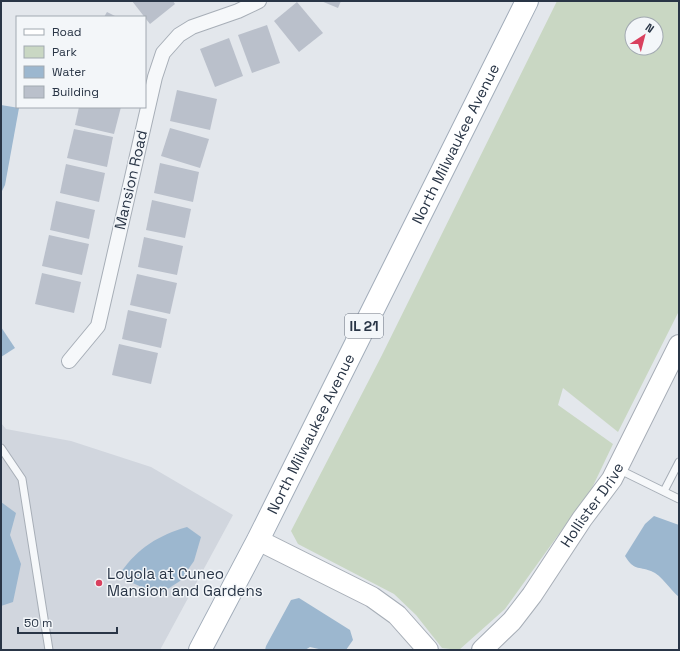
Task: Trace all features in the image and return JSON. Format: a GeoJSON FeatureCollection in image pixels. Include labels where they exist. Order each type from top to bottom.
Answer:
{"type":"FeatureCollection","features":[{"type":"Feature","properties":{"kind":"main road","name":"North Milwaukee Avenue"},"geometry":{"type":"LineString","coordinates":[[200,650],[258,540],[527,1]]}},
{"type":"Feature","properties":{"kind":"street","name":"Mansion Road"},"geometry":{"type":"LineString","coordinates":[[69,361],[98,326],[155,77],[163,53],[179,36],[192,27],[238,11],[259,1]]}},
{"type":"Feature","properties":{"kind":"street","name":"Hollister Drive"},"geometry":{"type":"LineString","coordinates":[[482,650],[512,621],[532,596],[617,469],[679,345]]}},
{"type":"Feature","properties":{"kind":"street"},"geometry":{"type":"LineString","coordinates":[[258,540],[372,597],[397,615],[426,649]]}},
{"type":"Feature","properties":{"kind":"lane"},"geometry":{"type":"LineString","coordinates":[[1,448],[22,479],[49,650]]}},
{"type":"Feature","properties":{"kind":"lane"},"geometry":{"type":"LineString","coordinates":[[664,492],[679,462]]}},
{"type":"Feature","properties":{"kind":"lane"},"geometry":{"type":"LineString","coordinates":[[617,469],[679,499]]}},
{"type":"Feature","properties":{"kind":"shaded area","name":"Loyola at Cuneo Mansion and Gardens"},"geometry":{"type":"Polygon","coordinates":[[[1,423],[6,429],[71,441],[151,467],[233,515],[160,650],[1,650],[1,423]]]}},
{"type":"Feature","properties":{"kind":"green space"},"geometry":{"type":"Polygon","coordinates":[[[557,1],[679,1],[679,311],[618,432],[563,388],[558,405],[613,444],[592,488],[505,609],[459,650],[442,648],[416,615],[394,594],[298,544],[291,531],[382,355],[557,1]]]}},
{"type":"Feature","properties":{"kind":"water"},"geometry":{"type":"Polygon","coordinates":[[[1,105],[19,108],[5,185],[1,193],[1,105]]]}},
{"type":"Feature","properties":{"kind":"water"},"geometry":{"type":"Polygon","coordinates":[[[1,327],[15,348],[1,357],[1,327]]]}},
{"type":"Feature","properties":{"kind":"water"},"geometry":{"type":"Polygon","coordinates":[[[1,502],[16,513],[10,535],[21,564],[13,602],[1,606],[1,502]]]}},
{"type":"Feature","properties":{"kind":"water"},"geometry":{"type":"Polygon","coordinates":[[[654,516],[679,525],[679,597],[659,576],[651,571],[634,566],[625,556],[645,524],[654,516]]]}},
{"type":"Feature","properties":{"kind":"water"},"geometry":{"type":"Polygon","coordinates":[[[187,527],[201,537],[194,561],[180,581],[163,592],[150,591],[122,578],[121,572],[142,549],[158,538],[187,527]]]}},
{"type":"Feature","properties":{"kind":"water"},"geometry":{"type":"Polygon","coordinates":[[[299,598],[350,630],[353,640],[346,650],[323,650],[310,647],[305,650],[265,650],[291,600],[299,598]]]}},
{"type":"Feature","properties":{"kind":"building"},"geometry":{"type":"Polygon","coordinates":[[[132,1],[173,1],[175,4],[150,24],[146,19],[146,16],[144,16],[132,1]]]}},
{"type":"Feature","properties":{"kind":"building"},"geometry":{"type":"Polygon","coordinates":[[[321,1],[341,1],[338,8],[321,1]]]}},
{"type":"Feature","properties":{"kind":"building"},"geometry":{"type":"Polygon","coordinates":[[[297,2],[323,33],[299,52],[274,21],[297,2]]]}},
{"type":"Feature","properties":{"kind":"building"},"geometry":{"type":"Polygon","coordinates":[[[107,12],[115,16],[105,16],[107,12]]]}},
{"type":"Feature","properties":{"kind":"building"},"geometry":{"type":"Polygon","coordinates":[[[267,25],[280,63],[252,73],[238,35],[267,25]]]}},
{"type":"Feature","properties":{"kind":"building"},"geometry":{"type":"Polygon","coordinates":[[[229,38],[243,76],[215,87],[200,49],[229,38]]]}},
{"type":"Feature","properties":{"kind":"building"},"geometry":{"type":"Polygon","coordinates":[[[177,90],[217,99],[210,130],[170,121],[177,90]]]}},
{"type":"Feature","properties":{"kind":"building"},"geometry":{"type":"Polygon","coordinates":[[[79,108],[121,108],[114,134],[75,125],[79,108]]]}},
{"type":"Feature","properties":{"kind":"building"},"geometry":{"type":"Polygon","coordinates":[[[170,128],[209,139],[200,168],[161,156],[170,128]]]}},
{"type":"Feature","properties":{"kind":"building"},"geometry":{"type":"Polygon","coordinates":[[[74,129],[113,137],[107,167],[67,158],[74,129]]]}},
{"type":"Feature","properties":{"kind":"building"},"geometry":{"type":"Polygon","coordinates":[[[160,163],[199,172],[193,202],[154,193],[160,163]]]}},
{"type":"Feature","properties":{"kind":"building"},"geometry":{"type":"Polygon","coordinates":[[[66,164],[105,173],[99,202],[60,193],[66,164]]]}},
{"type":"Feature","properties":{"kind":"building"},"geometry":{"type":"Polygon","coordinates":[[[152,200],[191,209],[185,238],[146,230],[152,200]]]}},
{"type":"Feature","properties":{"kind":"building"},"geometry":{"type":"Polygon","coordinates":[[[56,201],[95,210],[89,239],[50,230],[56,201]]]}},
{"type":"Feature","properties":{"kind":"building"},"geometry":{"type":"Polygon","coordinates":[[[49,235],[89,244],[82,275],[42,266],[49,235]]]}},
{"type":"Feature","properties":{"kind":"building"},"geometry":{"type":"Polygon","coordinates":[[[144,237],[183,246],[177,275],[138,267],[144,237]]]}},
{"type":"Feature","properties":{"kind":"building"},"geometry":{"type":"Polygon","coordinates":[[[42,273],[81,282],[74,313],[35,304],[42,273]]]}},
{"type":"Feature","properties":{"kind":"building"},"geometry":{"type":"Polygon","coordinates":[[[137,274],[177,283],[170,314],[130,305],[137,274]]]}},
{"type":"Feature","properties":{"kind":"building"},"geometry":{"type":"Polygon","coordinates":[[[128,310],[167,319],[161,348],[122,339],[128,310]]]}},
{"type":"Feature","properties":{"kind":"building"},"geometry":{"type":"Polygon","coordinates":[[[119,344],[158,353],[151,384],[112,375],[119,344]]]}},
{"type":"Feature","properties":{"kind":"place","name":"Loyola at Cuneo Mansion and Gardens"},"geometry":{"type":"Point","coordinates":[99,583]}}]}
